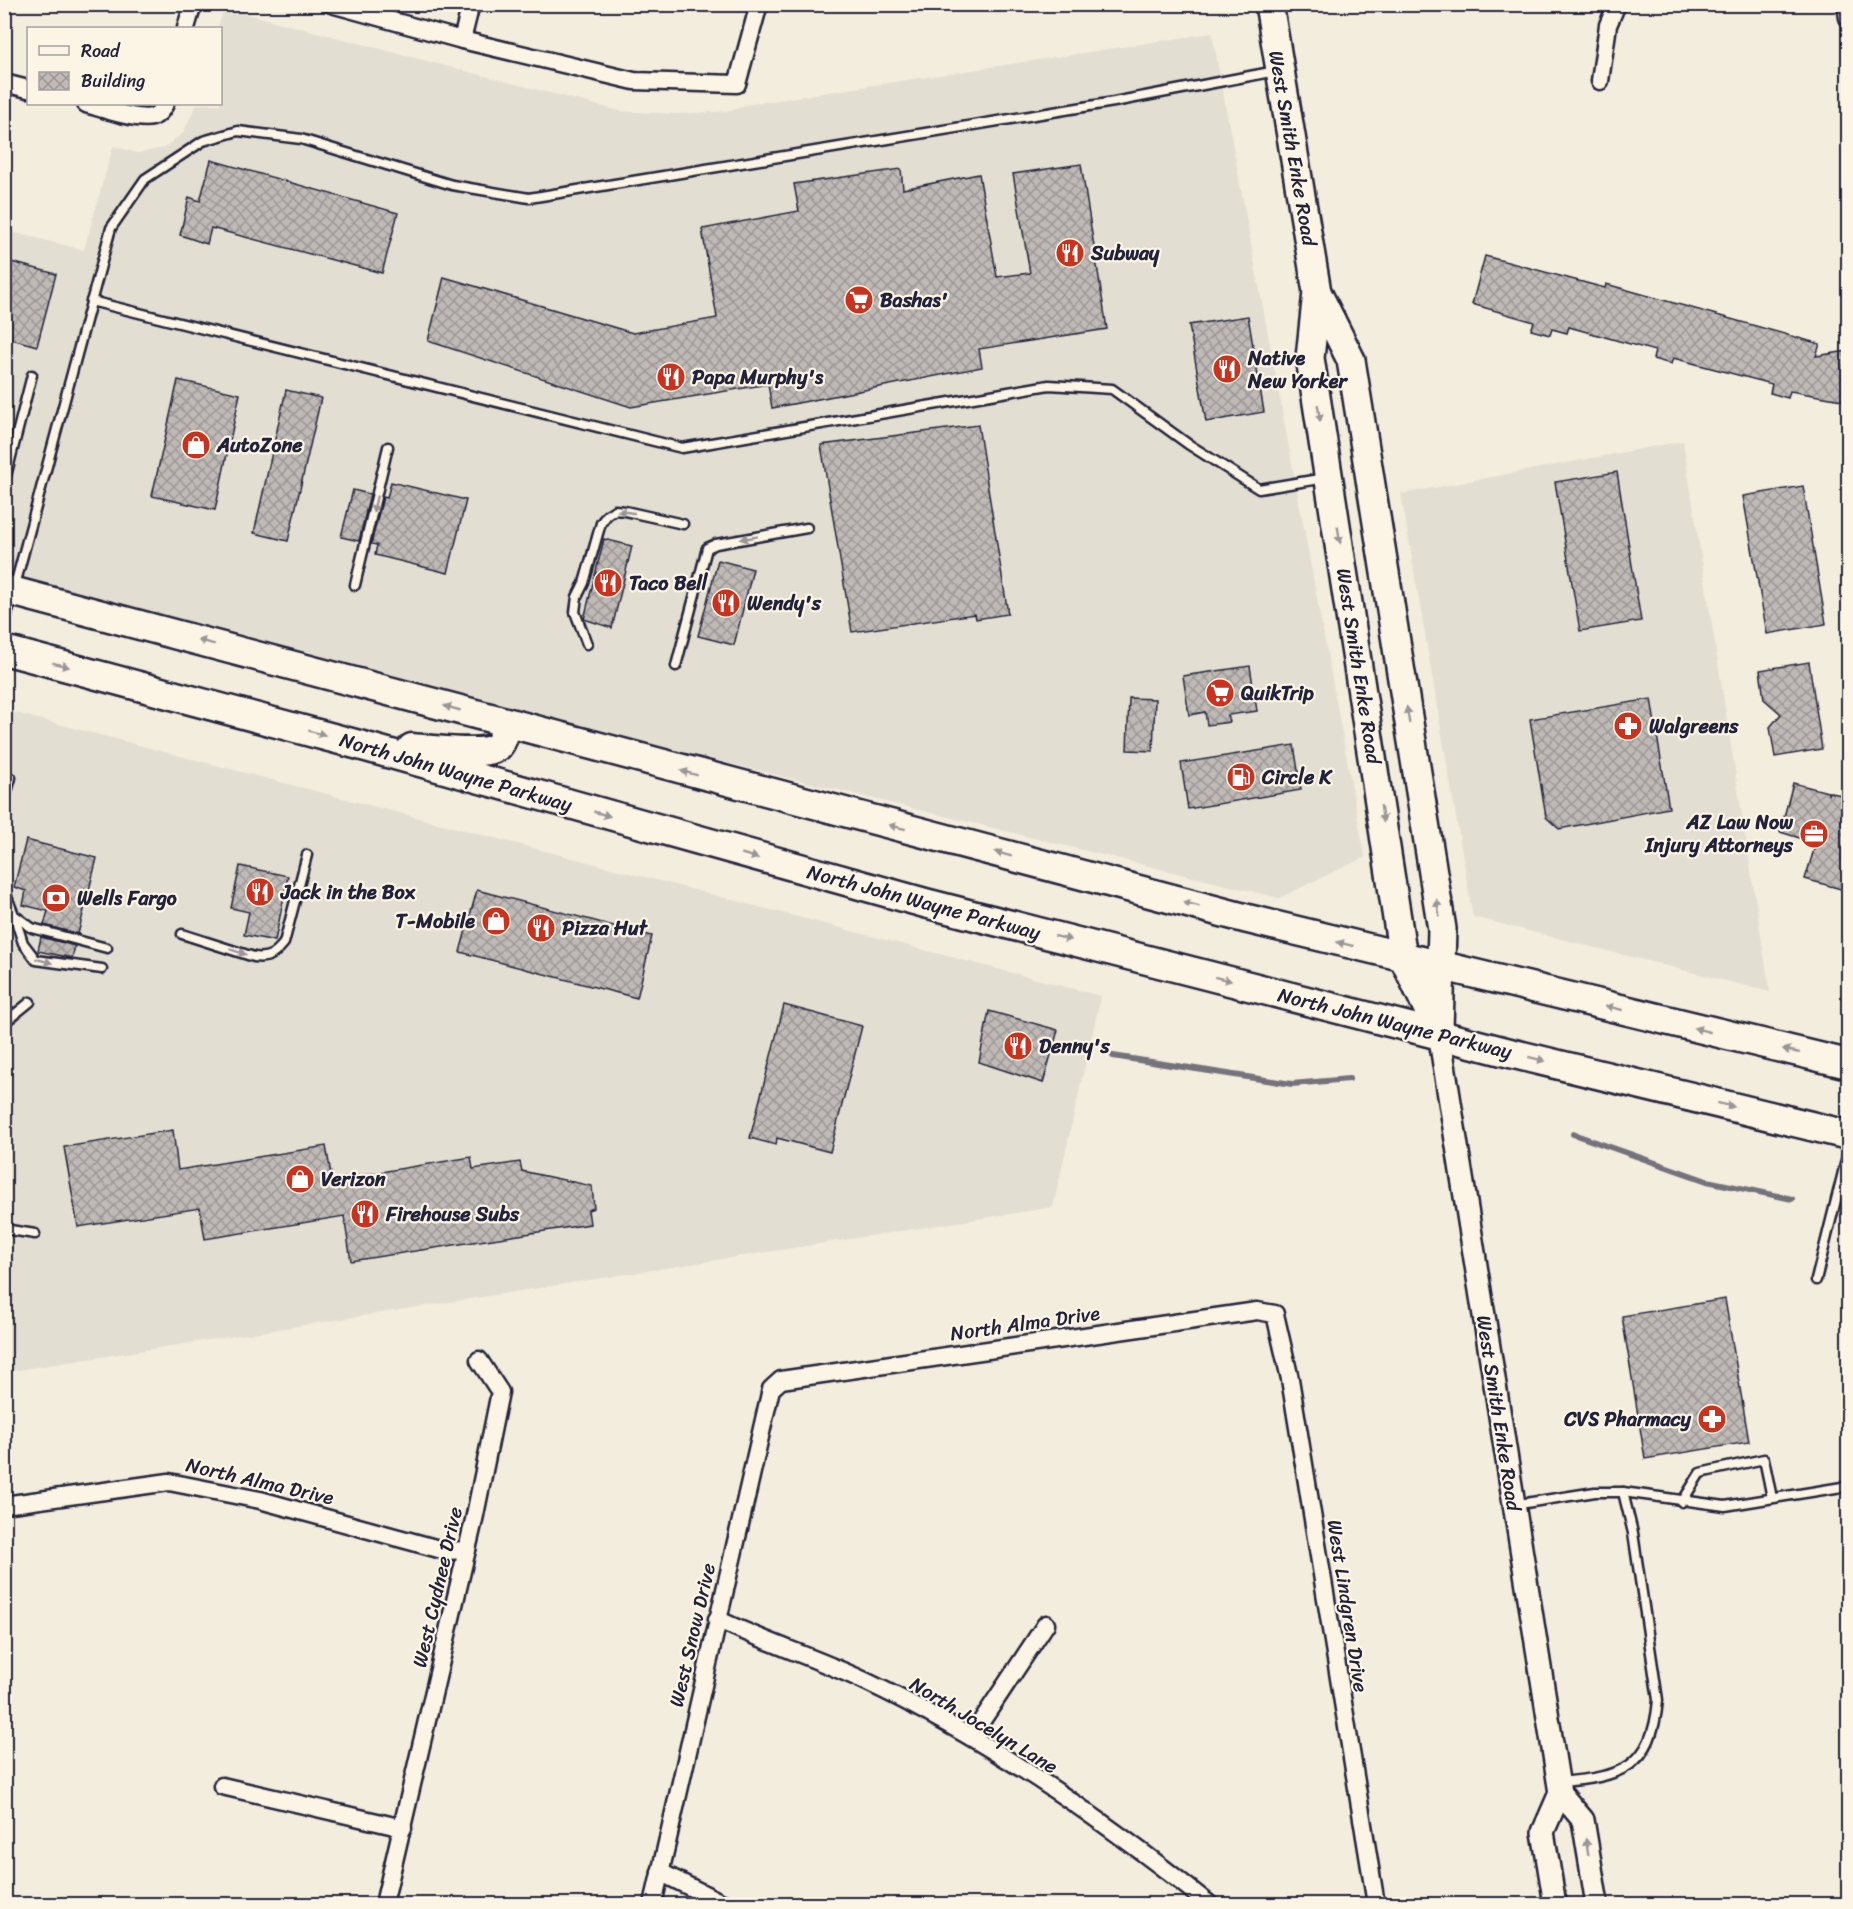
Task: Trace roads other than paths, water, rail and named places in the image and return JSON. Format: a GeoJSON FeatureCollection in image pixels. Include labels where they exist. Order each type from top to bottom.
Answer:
{"type":"FeatureCollection","features":[{"type":"Feature","properties":{"kind":"highway"},"geometry":{"type":"LineString","coordinates":[[9,591],[385,688],[508,724],[1248,919],[1848,1064]]}},
{"type":"Feature","properties":{"kind":"highway","name":"North John Wayne Parkway"},"geometry":{"type":"LineString","coordinates":[[4,650],[359,745],[914,900],[1848,1134]]}},
{"type":"Feature","properties":{"kind":"highway"},"geometry":{"type":"LineString","coordinates":[[359,745],[486,750],[500,745],[508,724]]}},
{"type":"Feature","properties":{"kind":"main road","name":"West Smith Enke Road"},"geometry":{"type":"LineString","coordinates":[[1269,4],[1317,292],[1310,358],[1403,957],[1439,1033]]}},
{"type":"Feature","properties":{"kind":"main road","name":"West Smith Enke Road"},"geometry":{"type":"LineString","coordinates":[[1317,292],[1351,360],[1442,928],[1439,1033]]}},
{"type":"Feature","properties":{"kind":"main road"},"geometry":{"type":"LineString","coordinates":[[1330,478],[1347,488],[1353,497],[1374,612],[1395,636]]}},
{"type":"Feature","properties":{"kind":"street"},"geometry":{"type":"LineString","coordinates":[[186,27],[193,4]]}},
{"type":"Feature","properties":{"kind":"street"},"geometry":{"type":"LineString","coordinates":[[331,4],[462,40],[634,81],[737,84],[759,4]]}},
{"type":"Feature","properties":{"kind":"street"},"geometry":{"type":"LineString","coordinates":[[462,40],[471,4]]}},
{"type":"Feature","properties":{"kind":"street"},"geometry":{"type":"LineString","coordinates":[[1600,81],[1608,25],[1617,4]]}},
{"type":"Feature","properties":{"kind":"street"},"geometry":{"type":"LineString","coordinates":[[1846,4],[1848,18]]}},
{"type":"Feature","properties":{"kind":"street"},"geometry":{"type":"LineString","coordinates":[[4,83],[27,89]]}},
{"type":"Feature","properties":{"kind":"street"},"geometry":{"type":"LineString","coordinates":[[90,105],[140,117],[152,117],[159,114],[164,105]]}},
{"type":"Feature","properties":{"kind":"street","name":"West Smith Enke Road"},"geometry":{"type":"LineString","coordinates":[[1439,1033],[1560,1788]]}},
{"type":"Feature","properties":{"kind":"street","name":"North Alma Drive"},"geometry":{"type":"LineString","coordinates":[[781,1380],[1257,1311],[1275,1314]]}},
{"type":"Feature","properties":{"kind":"street","name":"West Lindgren Drive"},"geometry":{"type":"LineString","coordinates":[[1275,1314],[1290,1379],[1376,1905]]}},
{"type":"Feature","properties":{"kind":"street","name":"West Cydnee Drive"},"geometry":{"type":"LineString","coordinates":[[384,1905],[467,1550],[500,1392],[479,1360]]}},
{"type":"Feature","properties":{"kind":"street","name":"West Snow Drive"},"geometry":{"type":"LineString","coordinates":[[653,1905],[771,1389],[781,1380]]}},
{"type":"Feature","properties":{"kind":"street","name":"North Alma Drive"},"geometry":{"type":"LineString","coordinates":[[4,1505],[169,1482],[260,1500],[446,1551],[467,1550]]}},
{"type":"Feature","properties":{"kind":"street","name":"North Jocelyn Lane"},"geometry":{"type":"LineString","coordinates":[[717,1619],[866,1681],[971,1737],[1107,1827],[1209,1905]]}},
{"type":"Feature","properties":{"kind":"street"},"geometry":{"type":"LineString","coordinates":[[971,1737],[1046,1624]]}},
{"type":"Feature","properties":{"kind":"street"},"geometry":{"type":"LineString","coordinates":[[222,1786],[403,1828]]}},
{"type":"Feature","properties":{"kind":"street"},"geometry":{"type":"LineString","coordinates":[[1555,1905],[1543,1832],[1560,1788]]}},
{"type":"Feature","properties":{"kind":"street"},"geometry":{"type":"LineString","coordinates":[[1560,1788],[1583,1820],[1597,1905]]}},
{"type":"Feature","properties":{"kind":"street"},"geometry":{"type":"LineString","coordinates":[[660,1872],[724,1905]]}},
{"type":"Feature","properties":{"kind":"lane"},"geometry":{"type":"LineString","coordinates":[[4,626],[9,591],[111,228],[145,179],[203,141],[238,131],[301,139],[452,185],[529,198],[1114,102],[1279,70]]}},
{"type":"Feature","properties":{"kind":"lane"},"geometry":{"type":"LineString","coordinates":[[91,302],[682,448],[1049,385],[1113,389],[1188,444],[1259,489],[1330,478]]}},
{"type":"Feature","properties":{"kind":"lane"},"geometry":{"type":"LineString","coordinates":[[4,484],[32,375]]}},
{"type":"Feature","properties":{"kind":"lane"},"geometry":{"type":"LineString","coordinates":[[355,585],[388,447]]}},
{"type":"Feature","properties":{"kind":"lane"},"geometry":{"type":"LineString","coordinates":[[587,644],[575,612],[577,597],[584,583],[601,524],[607,515],[615,510],[626,511],[683,524]]}},
{"type":"Feature","properties":{"kind":"lane"},"geometry":{"type":"LineString","coordinates":[[676,666],[707,548],[716,543],[807,528]]}},
{"type":"Feature","properties":{"kind":"lane"},"geometry":{"type":"LineString","coordinates":[[4,802],[11,778]]}},
{"type":"Feature","properties":{"kind":"lane"},"geometry":{"type":"LineString","coordinates":[[182,934],[254,957],[265,959],[275,954],[284,943],[307,855]]}},
{"type":"Feature","properties":{"kind":"lane"},"geometry":{"type":"LineString","coordinates":[[4,889],[23,943],[36,960],[102,969]]}},
{"type":"Feature","properties":{"kind":"lane"},"geometry":{"type":"LineString","coordinates":[[14,915],[32,928],[107,948]]}},
{"type":"Feature","properties":{"kind":"lane"},"geometry":{"type":"LineString","coordinates":[[4,1023],[30,1002]]}},
{"type":"Feature","properties":{"kind":"lane"},"geometry":{"type":"LineString","coordinates":[[1816,1281],[1848,1152]]}},
{"type":"Feature","properties":{"kind":"lane"},"geometry":{"type":"LineString","coordinates":[[4,1229],[35,1234]]}},
{"type":"Feature","properties":{"kind":"lane"},"geometry":{"type":"LineString","coordinates":[[1682,1502],[1700,1473],[1764,1459],[1772,1498]]}},
{"type":"Feature","properties":{"kind":"lane"},"geometry":{"type":"LineString","coordinates":[[1513,1506],[1595,1492],[1623,1492],[1682,1502],[1725,1506],[1842,1486],[1848,1488]]}},
{"type":"Feature","properties":{"kind":"lane"},"geometry":{"type":"LineString","coordinates":[[1560,1788],[1630,1766],[1645,1751],[1656,1727],[1658,1700],[1633,1533],[1623,1492]]}},
{"type":"Feature","properties":{"kind":"waterway"},"geometry":{"type":"LineString","coordinates":[[1113,1056],[1292,1084],[1349,1079]]}},
{"type":"Feature","properties":{"kind":"waterway"},"geometry":{"type":"LineString","coordinates":[[1573,1134],[1707,1181],[1792,1199]]}},
{"type":"Feature","properties":{"kind":"place","name":"Subway"},"geometry":{"type":"Point","coordinates":[1070,253]}},
{"type":"Feature","properties":{"kind":"place","name":"Bashas'"},"geometry":{"type":"Point","coordinates":[859,300]}},
{"type":"Feature","properties":{"kind":"place","name":"Native New Yorker"},"geometry":{"type":"Point","coordinates":[1227,369]}},
{"type":"Feature","properties":{"kind":"place","name":"Papa Murphy's"},"geometry":{"type":"Point","coordinates":[671,377]}},
{"type":"Feature","properties":{"kind":"place","name":"AutoZone"},"geometry":{"type":"Point","coordinates":[196,445]}},
{"type":"Feature","properties":{"kind":"place","name":"Taco Bell"},"geometry":{"type":"Point","coordinates":[608,583]}},
{"type":"Feature","properties":{"kind":"place","name":"Wendy's"},"geometry":{"type":"Point","coordinates":[726,603]}},
{"type":"Feature","properties":{"kind":"place","name":"QuikTrip"},"geometry":{"type":"Point","coordinates":[1220,693]}},
{"type":"Feature","properties":{"kind":"place","name":"Walgreens"},"geometry":{"type":"Point","coordinates":[1628,726]}},
{"type":"Feature","properties":{"kind":"place","name":"Circle K"},"geometry":{"type":"Point","coordinates":[1241,777]}},
{"type":"Feature","properties":{"kind":"place","name":"AZ Law Now Injury Attorneys"},"geometry":{"type":"Point","coordinates":[1814,834]}},
{"type":"Feature","properties":{"kind":"place","name":"Jack in the Box"},"geometry":{"type":"Point","coordinates":[260,892]}},
{"type":"Feature","properties":{"kind":"place","name":"Wells Fargo"},"geometry":{"type":"Point","coordinates":[56,898]}},
{"type":"Feature","properties":{"kind":"place","name":"T-Mobile"},"geometry":{"type":"Point","coordinates":[496,921]}},
{"type":"Feature","properties":{"kind":"place","name":"Pizza Hut"},"geometry":{"type":"Point","coordinates":[541,928]}},
{"type":"Feature","properties":{"kind":"place","name":"Denny's"},"geometry":{"type":"Point","coordinates":[1018,1046]}},
{"type":"Feature","properties":{"kind":"place","name":"Verizon"},"geometry":{"type":"Point","coordinates":[300,1179]}},
{"type":"Feature","properties":{"kind":"place","name":"Firehouse Subs"},"geometry":{"type":"Point","coordinates":[365,1214]}},
{"type":"Feature","properties":{"kind":"place","name":"CVS Pharmacy"},"geometry":{"type":"Point","coordinates":[1712,1419]}}]}
